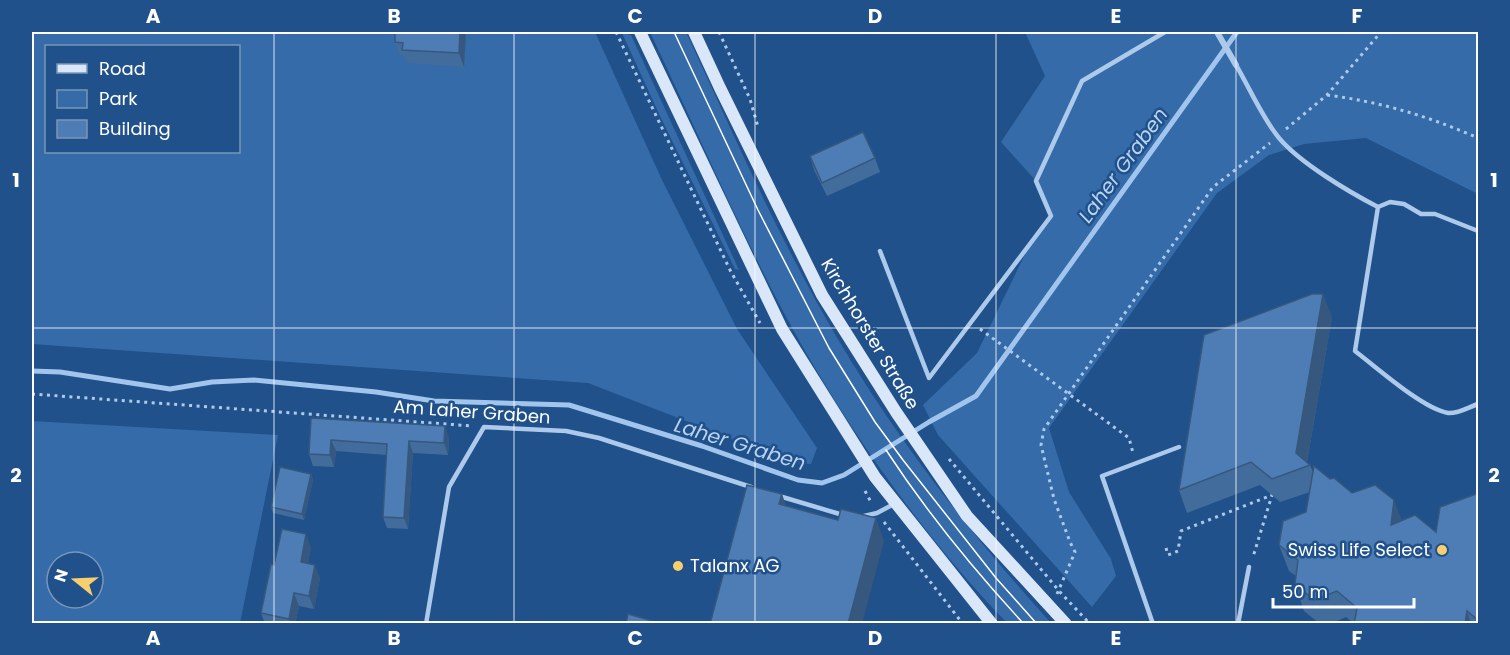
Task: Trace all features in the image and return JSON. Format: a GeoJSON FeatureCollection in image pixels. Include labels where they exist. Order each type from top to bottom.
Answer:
{"type":"FeatureCollection","features":[{"type":"Feature","properties":{"kind":"main road"},"geometry":{"type":"LineString","coordinates":[[640,32],[782,328],[875,477],[992,624]]}},
{"type":"Feature","properties":{"kind":"main road","name":"Kirchhorster Straße"},"geometry":{"type":"LineString","coordinates":[[694,32],[822,295],[896,412],[967,516],[1066,624]]}},
{"type":"Feature","properties":{"kind":"street"},"geometry":{"type":"LineString","coordinates":[[1217,32],[1236,65]]}},
{"type":"Feature","properties":{"kind":"lane"},"geometry":{"type":"LineString","coordinates":[[880,251],[929,378],[1051,216],[1036,181],[1082,81],[1165,32]]}},
{"type":"Feature","properties":{"kind":"lane"},"geometry":{"type":"LineString","coordinates":[[1236,65],[1277,136],[1295,154],[1378,207]]}},
{"type":"Feature","properties":{"kind":"lane"},"geometry":{"type":"LineString","coordinates":[[1378,207],[1390,202],[1404,204],[1421,214],[1435,214],[1479,231]]}},
{"type":"Feature","properties":{"kind":"lane"},"geometry":{"type":"LineString","coordinates":[[1378,207],[1355,351],[1409,392],[1436,409],[1448,413],[1459,412],[1479,404]]}},
{"type":"Feature","properties":{"kind":"lane"},"geometry":{"type":"LineString","coordinates":[[426,624],[449,487],[484,427]]}},
{"type":"Feature","properties":{"kind":"lane","name":"Am Laher Graben"},"geometry":{"type":"LineString","coordinates":[[484,427],[566,431],[599,438],[753,487]]}},
{"type":"Feature","properties":{"kind":"lane"},"geometry":{"type":"LineString","coordinates":[[1153,624],[1102,476],[1179,447]]}},
{"type":"Feature","properties":{"kind":"lane"},"geometry":{"type":"LineString","coordinates":[[775,494],[859,518],[877,513],[896,503]]}},
{"type":"Feature","properties":{"kind":"lane"},"geometry":{"type":"LineString","coordinates":[[1238,624],[1249,567]]}},
{"type":"Feature","properties":{"kind":"path"},"geometry":{"type":"LineString","coordinates":[[616,32],[725,260],[765,332]]}},
{"type":"Feature","properties":{"kind":"path"},"geometry":{"type":"LineString","coordinates":[[719,32],[750,99],[762,136]]}},
{"type":"Feature","properties":{"kind":"path"},"geometry":{"type":"LineString","coordinates":[[1285,130],[1327,95],[1381,32]]}},
{"type":"Feature","properties":{"kind":"path"},"geometry":{"type":"LineString","coordinates":[[1327,95],[1358,99],[1416,112],[1479,138]]}},
{"type":"Feature","properties":{"kind":"path"},"geometry":{"type":"LineString","coordinates":[[1047,605],[1060,592],[1075,552],[1054,499],[1041,445],[1044,429],[1213,187],[1277,136]]}},
{"type":"Feature","properties":{"kind":"path"},"geometry":{"type":"LineString","coordinates":[[971,322],[1129,438],[1136,463]]}},
{"type":"Feature","properties":{"kind":"path","name":"Am Laher Graben"},"geometry":{"type":"LineString","coordinates":[[32,394],[484,427]]}},
{"type":"Feature","properties":{"kind":"path"},"geometry":{"type":"LineString","coordinates":[[946,456],[1060,592],[1090,624]]}},
{"type":"Feature","properties":{"kind":"path"},"geometry":{"type":"LineString","coordinates":[[862,486],[877,513],[963,624]]}},
{"type":"Feature","properties":{"kind":"path"},"geometry":{"type":"LineString","coordinates":[[1166,548],[1168,555],[1178,551],[1181,531],[1272,495],[1249,567]]}},
{"type":"Feature","properties":{"kind":"green space"},"geometry":{"type":"Polygon","coordinates":[[[32,32],[595,32],[662,180],[737,329],[817,448],[811,464],[794,463],[588,383],[32,344],[32,32]]]}},
{"type":"Feature","properties":{"kind":"green space"},"geometry":{"type":"Polygon","coordinates":[[[650,32],[686,32],[784,240],[853,364],[882,410],[946,498],[1051,623],[1007,623],[940,547],[876,463],[793,330],[724,192],[650,32]]]}},
{"type":"Feature","properties":{"kind":"green space"},"geometry":{"type":"Polygon","coordinates":[[[1025,32],[1478,32],[1478,194],[1366,138],[1304,144],[1269,155],[1217,193],[1049,428],[1069,492],[1111,559],[1116,576],[1092,607],[938,435],[923,405],[977,353],[1030,244],[1051,216],[1036,181],[1001,142],[1045,76],[1025,32]]]}},
{"type":"Feature","properties":{"kind":"green space"},"geometry":{"type":"Polygon","coordinates":[[[622,33],[631,35],[739,270],[735,269],[622,33]]]}},
{"type":"Feature","properties":{"kind":"green space"},"geometry":{"type":"Polygon","coordinates":[[[32,421],[278,435],[240,623],[32,623],[32,421]]]}},
{"type":"Feature","properties":{"kind":"building"},"geometry":{"type":"Polygon","coordinates":[[[395,32],[460,32],[459,53],[402,50],[403,43],[395,42],[395,32]]]}},
{"type":"Feature","properties":{"kind":"building"},"geometry":{"type":"Polygon","coordinates":[[[863,132],[875,158],[822,183],[810,156],[863,132]]]}},
{"type":"Feature","properties":{"kind":"building"},"geometry":{"type":"Polygon","coordinates":[[[1312,294],[1323,294],[1296,453],[1310,465],[1272,479],[1251,462],[1179,490],[1204,335],[1312,294]]]}},
{"type":"Feature","properties":{"kind":"building"},"geometry":{"type":"Polygon","coordinates":[[[311,418],[445,426],[444,443],[409,441],[404,518],[383,517],[387,444],[331,440],[330,455],[309,454],[311,418]]]}},
{"type":"Feature","properties":{"kind":"building"},"geometry":{"type":"Polygon","coordinates":[[[1314,466],[1330,479],[1334,478],[1352,493],[1375,485],[1394,500],[1391,525],[1415,515],[1436,532],[1440,507],[1479,493],[1479,621],[1467,611],[1465,624],[1354,624],[1357,608],[1337,591],[1314,600],[1295,584],[1298,560],[1279,545],[1283,521],[1306,512],[1314,466]]]}},
{"type":"Feature","properties":{"kind":"building"},"geometry":{"type":"Polygon","coordinates":[[[280,467],[311,474],[302,514],[271,507],[280,467]]]}},
{"type":"Feature","properties":{"kind":"building"},"geometry":{"type":"Polygon","coordinates":[[[747,485],[782,494],[779,504],[838,520],[841,509],[876,518],[848,624],[710,624],[747,485]]]}},
{"type":"Feature","properties":{"kind":"building"},"geometry":{"type":"Polygon","coordinates":[[[282,529],[306,534],[301,562],[315,565],[309,596],[294,593],[289,619],[261,613],[271,564],[274,565],[282,529]]]}},
{"type":"Feature","properties":{"kind":"building"},"geometry":{"type":"Polygon","coordinates":[[[628,614],[663,624],[626,624],[628,614]]]}},
{"type":"Feature","properties":{"kind":"waterway","name":"Laher Graben"},"geometry":{"type":"LineString","coordinates":[[32,371],[60,372],[170,389],[212,382],[254,380],[376,392],[434,401],[569,405],[702,446],[798,480],[822,483],[844,475],[929,422],[976,396],[1237,32]]}},
{"type":"Feature","properties":{"kind":"tram line"},"geometry":{"type":"LineString","coordinates":[[674,32],[758,210],[829,348],[875,422],[903,460],[996,578],[1037,624]]}},
{"type":"Feature","properties":{"kind":"tram line"},"geometry":{"type":"LineString","coordinates":[[886,450],[951,540],[1024,624]]}},
{"type":"Feature","properties":{"kind":"place","name":"Swiss Life Select"},"geometry":{"type":"Point","coordinates":[1442,550]}},
{"type":"Feature","properties":{"kind":"place","name":"Talanx AG"},"geometry":{"type":"Point","coordinates":[678,566]}}]}
